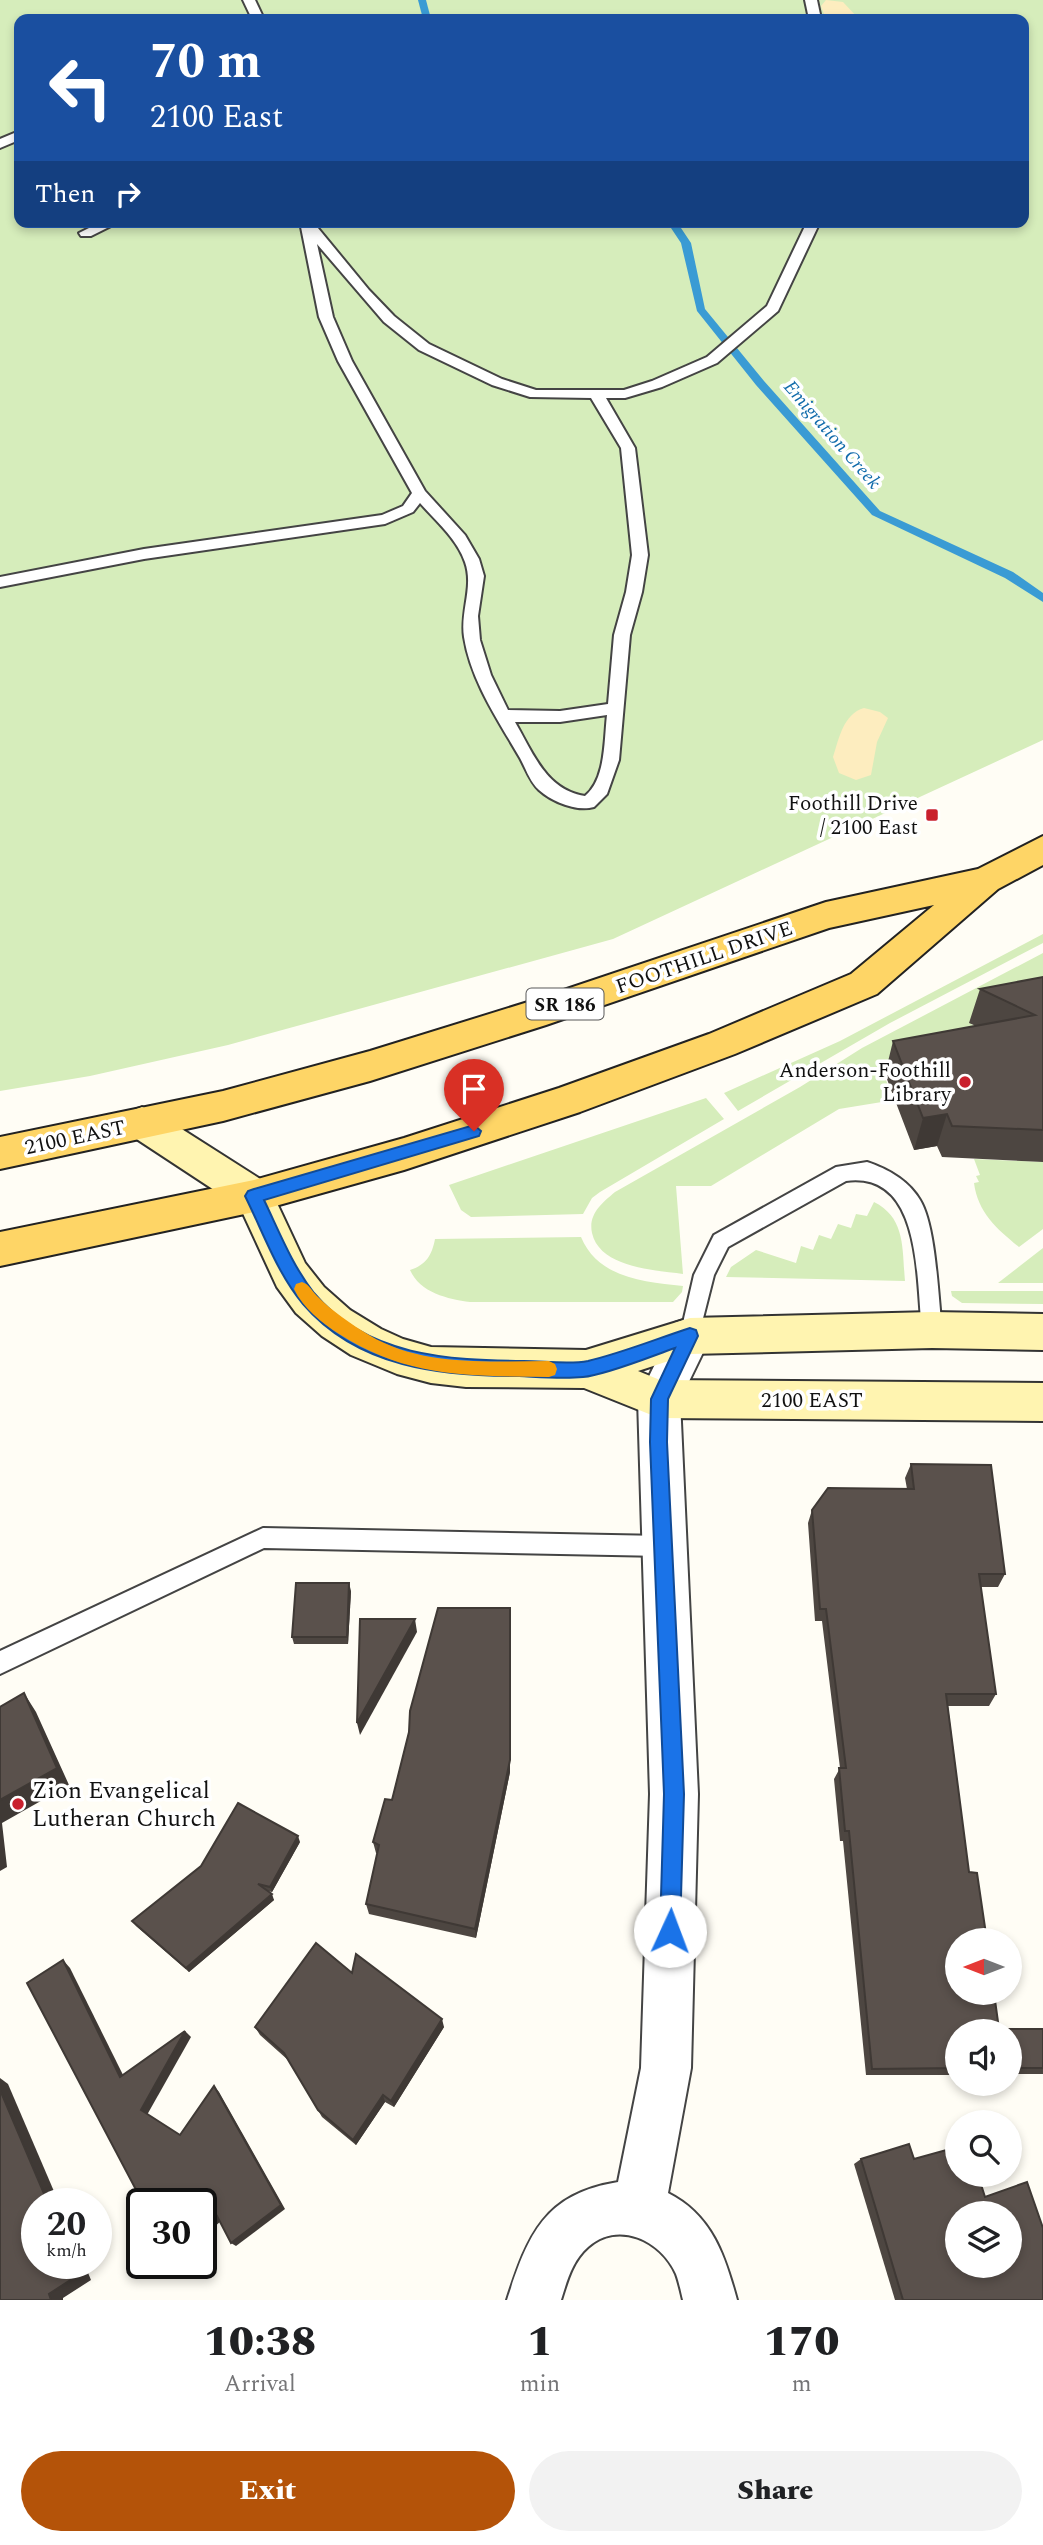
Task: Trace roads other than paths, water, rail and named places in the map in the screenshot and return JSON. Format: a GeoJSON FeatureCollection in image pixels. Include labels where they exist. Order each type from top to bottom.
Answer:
{"type":"FeatureCollection","features":[{"type":"Feature","properties":{"kind":"main road","name":"FOOTHILL DRIVE"},"geometry":{"type":"LineString","coordinates":[[254,1196],[404,1154],[567,1101],[722,1044],[864,984],[986,880],[1043,849]]}},
{"type":"Feature","properties":{"kind":"main road","name":"FOOTHILL DRIVE"},"geometry":{"type":"LineString","coordinates":[[142,1123],[223,1106],[388,1061],[533,1015],[826,915],[986,880]]}},
{"type":"Feature","properties":{"kind":"main road","name":"2100 EAST"},"geometry":{"type":"LineString","coordinates":[[0,1153],[142,1123]]}},
{"type":"Feature","properties":{"kind":"main road","name":"SR 186"},"geometry":{"type":"LineString","coordinates":[[0,1249],[254,1196]]}},
{"type":"Feature","properties":{"kind":"street","name":"2100 EAST"},"geometry":{"type":"LineString","coordinates":[[142,1123],[254,1196],[291,1275],[310,1300],[336,1323],[366,1342],[397,1356],[431,1365],[586,1369],[690,1336],[932,1331],[1043,1332]]}},
{"type":"Feature","properties":{"kind":"street"},"geometry":{"type":"LineString","coordinates":[[639,2208],[666,2068],[674,1794],[659,1399],[690,1336]]}},
{"type":"Feature","properties":{"kind":"street","name":"2100 EAST"},"geometry":{"type":"LineString","coordinates":[[586,1369],[659,1399],[1043,1402]]}},
{"type":"Feature","properties":{"kind":"street"},"geometry":{"type":"LineString","coordinates":[[534,2300],[540,2271],[552,2245],[569,2225],[591,2213],[615,2207],[639,2208],[663,2219],[683,2236],[699,2260],[710,2300]]}},
{"type":"Feature","properties":{"kind":"lane"},"geometry":{"type":"LineString","coordinates":[[86,233],[98,228]]}},
{"type":"Feature","properties":{"kind":"lane"},"geometry":{"type":"LineString","coordinates":[[307,228],[326,317],[345,362],[391,439],[419,493],[470,554],[476,571],[476,596],[469,620],[478,658],[504,716],[543,784],[564,799],[587,803],[599,794],[611,760],[622,635],[634,592],[640,555],[628,448],[596,394]]}},
{"type":"Feature","properties":{"kind":"lane"},"geometry":{"type":"LineString","coordinates":[[311,228],[364,293],[390,319],[425,347],[497,382],[535,394],[625,394],[657,384],[712,360],[773,308],[811,228]]}},
{"type":"Feature","properties":{"kind":"lane"},"geometry":{"type":"LineString","coordinates":[[0,582],[144,554],[385,519],[408,509],[419,493]]}},
{"type":"Feature","properties":{"kind":"lane"},"geometry":{"type":"LineString","coordinates":[[504,716],[558,718],[591,715],[616,707]]}},
{"type":"Feature","properties":{"kind":"lane"},"geometry":{"type":"LineString","coordinates":[[690,1336],[700,1281],[710,1257],[721,1241],[843,1173],[867,1170],[891,1181],[912,1204],[920,1233],[932,1331]]}},
{"type":"Feature","properties":{"kind":"lane"},"geometry":{"type":"LineString","coordinates":[[0,1663],[264,1538],[663,1546]]}},
{"type":"Feature","properties":{"kind":"waterway","name":"Emigration Creek"},"geometry":{"type":"LineString","coordinates":[[422,0],[426,14]]}},
{"type":"Feature","properties":{"kind":"waterway","name":"Emigration Creek"},"geometry":{"type":"LineString","coordinates":[[676,228],[686,243],[700,309],[760,383],[876,513],[1009,575],[1043,598]]}},
{"type":"Feature","properties":{"kind":"place","name":"Foothill Drive / 2100 East"},"geometry":{"type":"Point","coordinates":[932,815]}},
{"type":"Feature","properties":{"kind":"place","name":"Anderson-Foothill Library"},"geometry":{"type":"Point","coordinates":[965,1082]}},
{"type":"Feature","properties":{"kind":"place","name":"Zion Evangelical Lutheran Church"},"geometry":{"type":"Point","coordinates":[18,1804]}}]}
